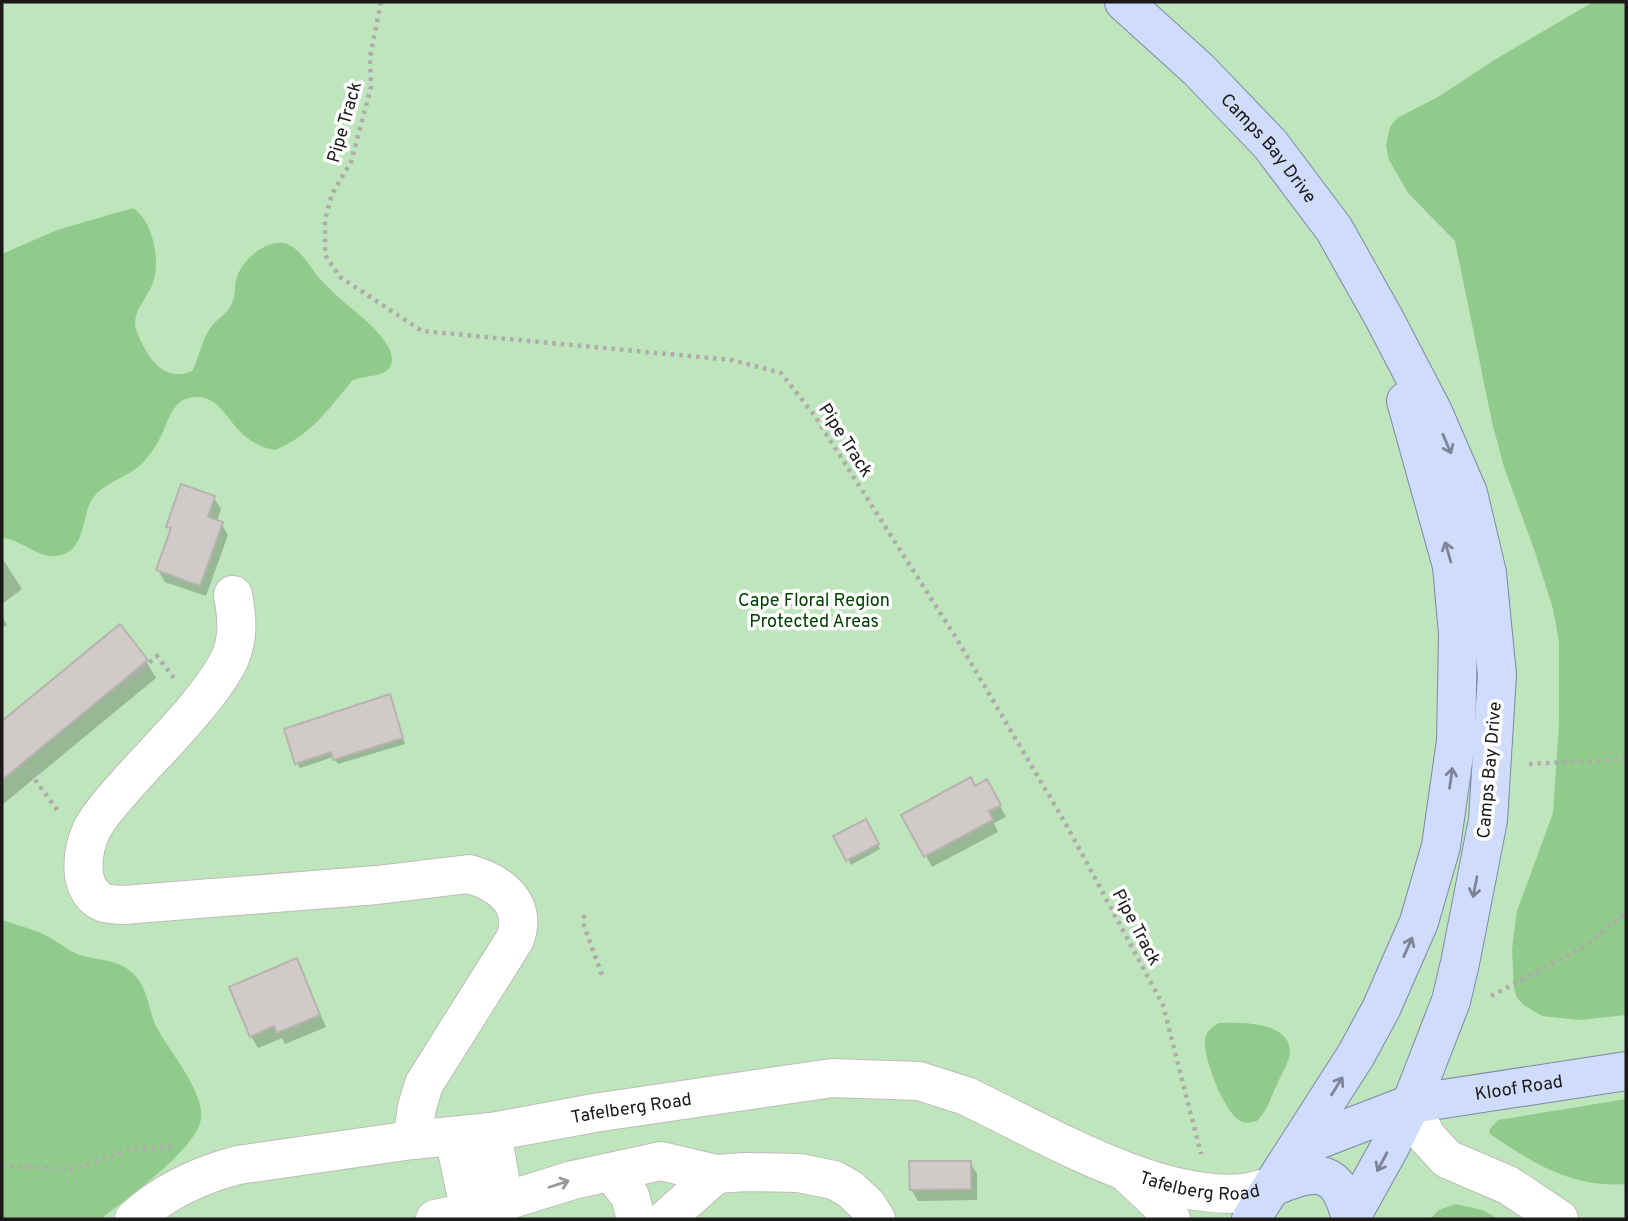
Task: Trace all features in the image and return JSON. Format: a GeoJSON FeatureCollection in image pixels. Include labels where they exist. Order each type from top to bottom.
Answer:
{"type":"FeatureCollection","features":[{"type":"Feature","properties":{"kind":"main road","name":"Camps Bay Drive"},"geometry":{"type":"LineString","coordinates":[[1124,2],[1199,70],[1270,145],[1334,229],[1433,412],[1468,493],[1487,573],[1497,675],[1488,820],[1451,1001],[1411,1104],[1350,1219]]}},
{"type":"Feature","properties":{"kind":"main road","name":"Camps Bay Drive"},"geometry":{"type":"LineString","coordinates":[[1251,1219],[1275,1186],[1356,1055],[1381,1009],[1419,922],[1441,846],[1456,741],[1458,634],[1452,566],[1384,318]]}},
{"type":"Feature","properties":{"kind":"main road","name":"Kloof Road"},"geometry":{"type":"LineString","coordinates":[[1299,1147],[1411,1104],[1626,1071]]}},
{"type":"Feature","properties":{"kind":"main road"},"geometry":{"type":"LineString","coordinates":[[1275,1186],[1301,1175],[1314,1174],[1324,1177],[1340,1189],[1350,1219]]}},
{"type":"Feature","properties":{"kind":"lane"},"geometry":{"type":"LineString","coordinates":[[233,595],[237,617],[236,639],[230,657],[196,706],[109,805],[93,828],[86,848],[84,880],[102,902],[123,905],[377,886],[469,874],[484,878],[500,887],[519,916],[519,927],[424,1084],[412,1140]]}},
{"type":"Feature","properties":{"kind":"lane","name":"Tafelberg Road"},"geometry":{"type":"LineString","coordinates":[[134,1219],[182,1185],[217,1171],[275,1158],[492,1132],[594,1112],[832,1078],[919,1081],[966,1096],[1125,1171],[1187,1189],[1243,1192],[1275,1186]]}},
{"type":"Feature","properties":{"kind":"lane"},"geometry":{"type":"LineString","coordinates":[[1411,1104],[1426,1136],[1447,1159],[1508,1185],[1559,1219]]}},
{"type":"Feature","properties":{"kind":"lane"},"geometry":{"type":"LineString","coordinates":[[470,1213],[492,1132]]}},
{"type":"Feature","properties":{"kind":"lane"},"geometry":{"type":"LineString","coordinates":[[454,1136],[470,1213]]}},
{"type":"Feature","properties":{"kind":"lane"},"geometry":{"type":"LineString","coordinates":[[470,1213],[573,1180],[662,1161],[716,1174],[799,1173],[834,1180],[850,1189],[867,1205],[876,1219]]}},
{"type":"Feature","properties":{"kind":"lane","name":"Tafelberg Road"},"geometry":{"type":"LineString","coordinates":[[1125,1171],[1159,1203],[1171,1219]]}},
{"type":"Feature","properties":{"kind":"lane"},"geometry":{"type":"LineString","coordinates":[[611,1172],[630,1196],[636,1219]]}},
{"type":"Feature","properties":{"kind":"lane"},"geometry":{"type":"LineString","coordinates":[[666,1219],[716,1174]]}},
{"type":"Feature","properties":{"kind":"path","name":"Pipe Track"},"geometry":{"type":"LineString","coordinates":[[381,2],[370,57],[372,87],[351,162],[332,194],[325,220],[325,256],[340,276],[422,331],[732,360],[781,373],[814,415],[955,636],[1067,826],[1163,1005],[1210,1192]]}},
{"type":"Feature","properties":{"kind":"path"},"geometry":{"type":"LineString","coordinates":[[124,685],[157,656]]}},
{"type":"Feature","properties":{"kind":"path"},"geometry":{"type":"LineString","coordinates":[[1491,766],[1626,759]]}},
{"type":"Feature","properties":{"kind":"path"},"geometry":{"type":"LineString","coordinates":[[25,766],[86,848]]}},
{"type":"Feature","properties":{"kind":"path"},"geometry":{"type":"LineString","coordinates":[[1451,1001],[1489,998],[1584,947],[1626,912]]}},
{"type":"Feature","properties":{"kind":"path"},"geometry":{"type":"LineString","coordinates":[[583,915],[584,926],[602,975]]}},
{"type":"Feature","properties":{"kind":"path"},"geometry":{"type":"LineString","coordinates":[[2,1166],[74,1169],[134,1148],[169,1147]]}},
{"type":"Feature","properties":{"kind":"green space","name":"Cape Floral Region Protected Areas"},"geometry":{"type":"Polygon","coordinates":[[[2,2],[1626,2],[1626,1219],[2,1219],[2,2]]]}},
{"type":"Feature","properties":{"kind":"green space"},"geometry":{"type":"Polygon","coordinates":[[[1593,2],[1626,2],[1626,1015],[1580,1020],[1542,1016],[1517,998],[1514,988],[1512,949],[1517,911],[1553,813],[1559,724],[1559,642],[1553,609],[1504,467],[1492,422],[1455,241],[1408,193],[1389,160],[1386,146],[1390,127],[1397,118],[1438,97],[1593,2]]]}},
{"type":"Feature","properties":{"kind":"green space"},"geometry":{"type":"Polygon","coordinates":[[[133,208],[146,222],[154,242],[156,264],[153,283],[136,317],[136,328],[146,350],[161,369],[175,374],[192,371],[208,332],[230,307],[236,280],[245,262],[259,250],[275,243],[291,246],[299,253],[319,278],[382,338],[388,346],[392,361],[387,371],[352,381],[309,429],[275,450],[246,437],[219,406],[206,398],[183,400],[174,409],[158,442],[140,466],[107,485],[94,497],[80,536],[72,549],[57,556],[43,555],[2,538],[2,254],[57,230],[133,208]]]}},
{"type":"Feature","properties":{"kind":"green space"},"geometry":{"type":"Polygon","coordinates":[[[2,920],[51,938],[80,955],[121,965],[134,974],[143,988],[157,1028],[199,1100],[200,1123],[184,1148],[156,1175],[101,1219],[2,1219],[2,920]]]}},
{"type":"Feature","properties":{"kind":"green space"},"geometry":{"type":"Polygon","coordinates":[[[1219,1023],[1262,1025],[1281,1034],[1287,1041],[1290,1051],[1287,1063],[1257,1121],[1244,1122],[1234,1116],[1216,1084],[1207,1059],[1205,1040],[1208,1032],[1219,1023]]]}},
{"type":"Feature","properties":{"kind":"green space"},"geometry":{"type":"Polygon","coordinates":[[[1626,1099],[1626,1184],[1606,1184],[1571,1178],[1538,1164],[1490,1134],[1489,1130],[1498,1120],[1626,1099]]]}},
{"type":"Feature","properties":{"kind":"green space"},"geometry":{"type":"Polygon","coordinates":[[[1455,1204],[1482,1210],[1499,1219],[1430,1219],[1439,1210],[1455,1204]]]}},
{"type":"Feature","properties":{"kind":"building"},"geometry":{"type":"Polygon","coordinates":[[[181,484],[215,496],[208,517],[223,522],[200,586],[156,570],[171,528],[166,527],[181,484]]]}},
{"type":"Feature","properties":{"kind":"building"},"geometry":{"type":"Polygon","coordinates":[[[120,624],[148,660],[2,780],[2,721],[120,624]]]}},
{"type":"Feature","properties":{"kind":"building"},"geometry":{"type":"Polygon","coordinates":[[[390,694],[403,738],[333,760],[331,752],[295,764],[284,729],[390,694]]]}},
{"type":"Feature","properties":{"kind":"building"},"geometry":{"type":"Polygon","coordinates":[[[971,777],[975,786],[987,779],[1001,805],[989,811],[993,820],[924,857],[901,815],[971,777]]]}},
{"type":"Feature","properties":{"kind":"building"},"geometry":{"type":"Polygon","coordinates":[[[866,819],[879,844],[846,861],[833,836],[866,819]]]}},
{"type":"Feature","properties":{"kind":"building"},"geometry":{"type":"Polygon","coordinates":[[[297,958],[320,1015],[277,1033],[274,1026],[250,1037],[229,987],[297,958]]]}},
{"type":"Feature","properties":{"kind":"building"},"geometry":{"type":"Polygon","coordinates":[[[909,1161],[971,1161],[971,1189],[910,1190],[909,1161]]]}}]}
